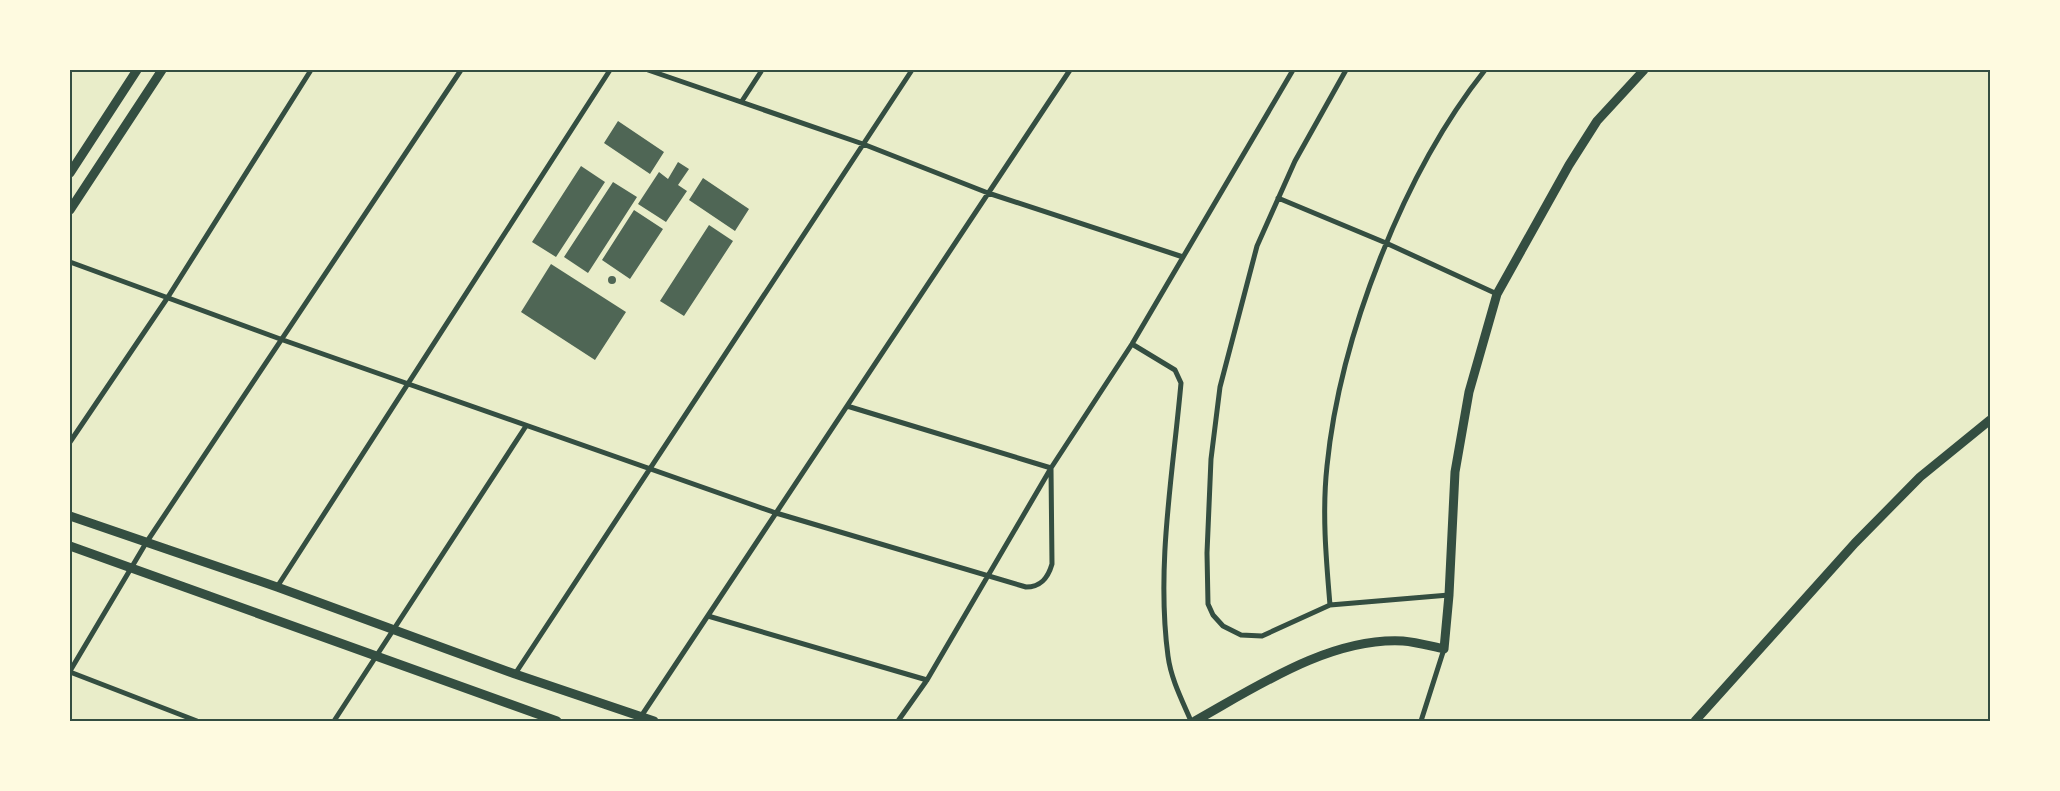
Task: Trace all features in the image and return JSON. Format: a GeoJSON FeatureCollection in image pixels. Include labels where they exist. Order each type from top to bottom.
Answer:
{"type":"FeatureCollection","features":[{"type":"Feature","properties":{"kind":"street"},"geometry":{"type":"LineString","coordinates":[[70,173],[137,70]]}},
{"type":"Feature","properties":{"kind":"street"},"geometry":{"type":"LineString","coordinates":[[70,210],[162,70]]}},
{"type":"Feature","properties":{"kind":"street"},"geometry":{"type":"LineString","coordinates":[[70,442],[168,297],[311,70]]}},
{"type":"Feature","properties":{"kind":"street"},"geometry":{"type":"LineString","coordinates":[[197,721],[186,719],[70,672],[146,543],[461,70]]}},
{"type":"Feature","properties":{"kind":"street"},"geometry":{"type":"LineString","coordinates":[[277,587],[610,70]]}},
{"type":"Feature","properties":{"kind":"street"},"geometry":{"type":"LineString","coordinates":[[648,70],[864,144],[988,193],[1183,257]]}},
{"type":"Feature","properties":{"kind":"street"},"geometry":{"type":"LineString","coordinates":[[742,101],[762,70]]}},
{"type":"Feature","properties":{"kind":"street"},"geometry":{"type":"LineString","coordinates":[[514,674],[912,70]]}},
{"type":"Feature","properties":{"kind":"street"},"geometry":{"type":"LineString","coordinates":[[639,719],[1070,70]]}},
{"type":"Feature","properties":{"kind":"street"},"geometry":{"type":"LineString","coordinates":[[898,721],[927,680],[989,577],[1051,468],[1132,344],[1293,70]]}},
{"type":"Feature","properties":{"kind":"street"},"geometry":{"type":"LineString","coordinates":[[1346,70],[1295,161],[1257,246],[1220,387],[1212,459],[1207,553],[1208,604],[1213,616],[1223,626],[1241,636],[1262,636],[1330,605],[1449,596]]}},
{"type":"Feature","properties":{"kind":"street"},"geometry":{"type":"LineString","coordinates":[[1330,605],[1324,533],[1327,465],[1350,344],[1386,243],[1436,142],[1485,70]]}},
{"type":"Feature","properties":{"kind":"street"},"geometry":{"type":"LineString","coordinates":[[1421,721],[1444,649],[1449,596],[1455,472],[1469,392],[1497,294],[1569,165],[1597,121],[1644,70]]}},
{"type":"Feature","properties":{"kind":"street"},"geometry":{"type":"LineString","coordinates":[[1278,198],[1386,243],[1497,294]]}},
{"type":"Feature","properties":{"kind":"street"},"geometry":{"type":"LineString","coordinates":[[70,262],[282,340],[776,514],[1026,588],[1033,587],[1042,582],[1049,574],[1052,564],[1051,468]]}},
{"type":"Feature","properties":{"kind":"street"},"geometry":{"type":"LineString","coordinates":[[1132,344],[1175,370],[1181,383],[1164,565],[1168,657],[1174,680],[1191,721]]}},
{"type":"Feature","properties":{"kind":"street"},"geometry":{"type":"LineString","coordinates":[[847,406],[1051,468]]}},
{"type":"Feature","properties":{"kind":"street"},"geometry":{"type":"LineString","coordinates":[[1695,721],[1855,543],[1920,477],[1990,420]]}},
{"type":"Feature","properties":{"kind":"street"},"geometry":{"type":"LineString","coordinates":[[334,721],[526,426]]}},
{"type":"Feature","properties":{"kind":"street"},"geometry":{"type":"LineString","coordinates":[[70,516],[277,587],[639,719],[654,721]]}},
{"type":"Feature","properties":{"kind":"street"},"geometry":{"type":"LineString","coordinates":[[70,546],[131,570],[557,721]]}},
{"type":"Feature","properties":{"kind":"street"},"geometry":{"type":"LineString","coordinates":[[708,616],[927,680]]}},
{"type":"Feature","properties":{"kind":"street"},"geometry":{"type":"LineString","coordinates":[[1195,721],[1267,680],[1335,650],[1374,643],[1403,641],[1444,649]]}},
{"type":"Feature","properties":{"kind":"building"},"geometry":{"type":"Polygon","coordinates":[[[618,121],[664,152],[650,174],[604,143],[618,121]]]}},
{"type":"Feature","properties":{"kind":"building"},"geometry":{"type":"Polygon","coordinates":[[[678,162],[689,169],[678,185],[687,191],[666,222],[638,204],[659,172],[668,179],[678,162]]]}},
{"type":"Feature","properties":{"kind":"building"},"geometry":{"type":"Polygon","coordinates":[[[581,166],[605,182],[556,257],[532,242],[581,166]]]}},
{"type":"Feature","properties":{"kind":"building"},"geometry":{"type":"Polygon","coordinates":[[[703,178],[749,209],[735,231],[689,200],[703,178]]]}},
{"type":"Feature","properties":{"kind":"building"},"geometry":{"type":"Polygon","coordinates":[[[613,182],[637,197],[588,273],[564,257],[613,182]]]}},
{"type":"Feature","properties":{"kind":"building"},"geometry":{"type":"Polygon","coordinates":[[[634,210],[663,229],[630,279],[602,260],[634,210]]]}},
{"type":"Feature","properties":{"kind":"building"},"geometry":{"type":"Polygon","coordinates":[[[709,225],[733,241],[684,316],[660,301],[709,225]]]}},
{"type":"Feature","properties":{"kind":"building"},"geometry":{"type":"Polygon","coordinates":[[[551,264],[626,312],[595,360],[521,312],[551,264]]]}},
{"type":"Feature","properties":{"kind":"building"},"geometry":{"type":"Polygon","coordinates":[[[612,276],[616,280],[612,284],[608,280],[612,276]]]}}]}
